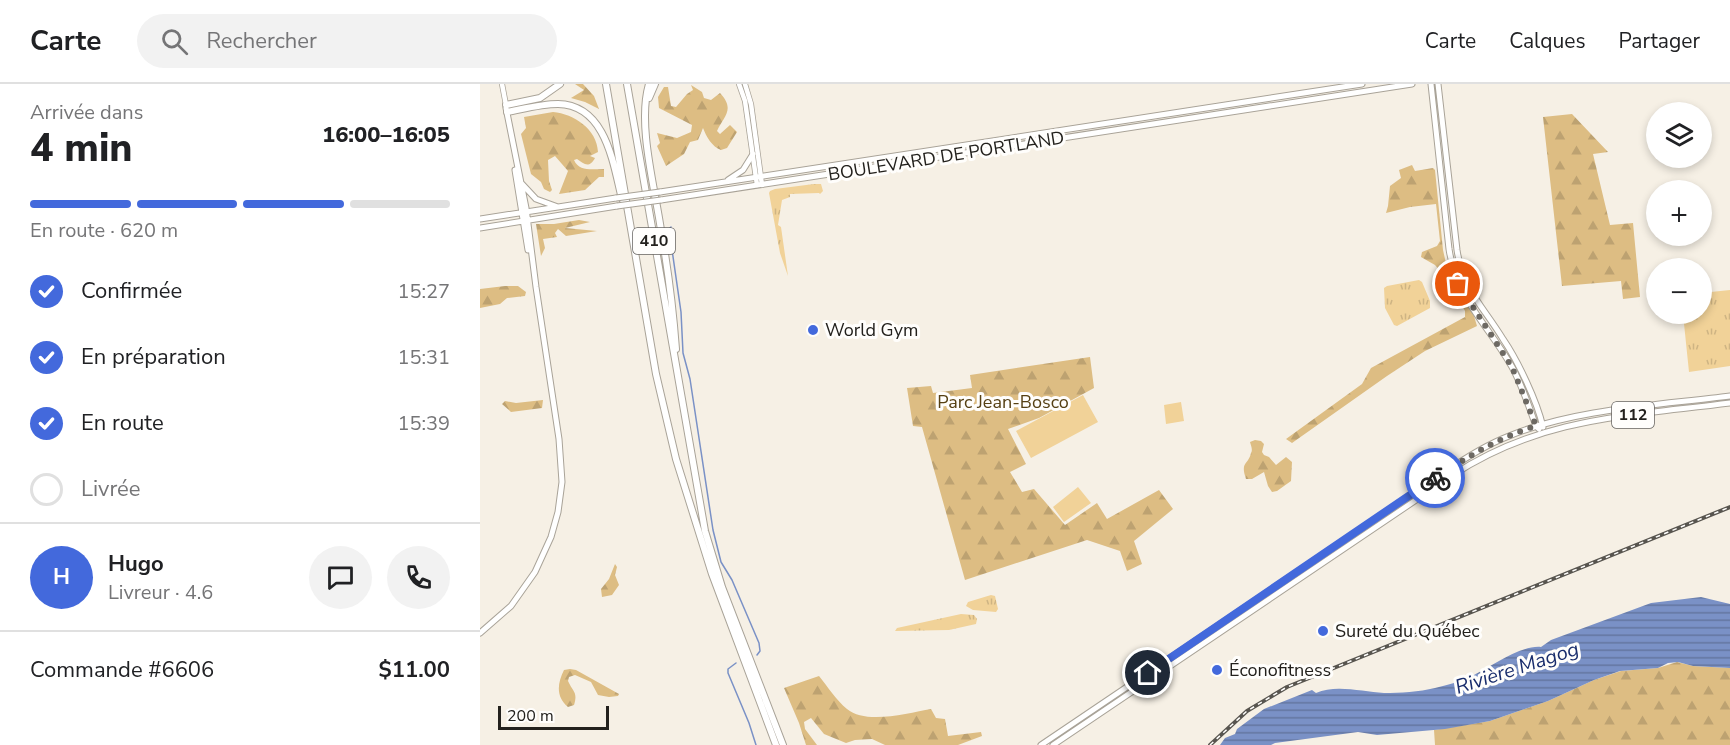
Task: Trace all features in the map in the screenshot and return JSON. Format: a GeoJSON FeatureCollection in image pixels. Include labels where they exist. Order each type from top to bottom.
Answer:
{"type":"FeatureCollection","features":[{"type":"Feature","properties":{"kind":"highway"},"geometry":{"type":"LineString","coordinates":[[507,108],[540,98],[560,84]]}},
{"type":"Feature","properties":{"kind":"highway","name":"410"},"geometry":{"type":"LineString","coordinates":[[606,84],[658,386],[680,477],[714,583],[776,745]]}},
{"type":"Feature","properties":{"kind":"highway","name":"410"},"geometry":{"type":"LineString","coordinates":[[627,84],[701,515],[710,549],[775,724],[785,745]]}},
{"type":"Feature","properties":{"kind":"highway"},"geometry":{"type":"LineString","coordinates":[[649,84],[645,119],[647,144],[670,289],[681,397]]}},
{"type":"Feature","properties":{"kind":"highway"},"geometry":{"type":"LineString","coordinates":[[645,119],[649,98],[655,84]]}},
{"type":"Feature","properties":{"kind":"highway"},"geometry":{"type":"LineString","coordinates":[[507,108],[562,104],[579,109],[596,122],[604,135],[613,159],[635,252]]}},
{"type":"Feature","properties":{"kind":"main road","name":"BOULEVARD DE PORTLAND"},"geometry":{"type":"LineString","coordinates":[[480,219],[1362,84]]}},
{"type":"Feature","properties":{"kind":"main road","name":"BOULEVARD DE PORTLAND"},"geometry":{"type":"LineString","coordinates":[[480,228],[1412,84]]}},
{"type":"Feature","properties":{"kind":"main road"},"geometry":{"type":"LineString","coordinates":[[1431,84],[1449,249],[1454,274],[1461,291],[1512,367],[1541,428]]}},
{"type":"Feature","properties":{"kind":"main road"},"geometry":{"type":"LineString","coordinates":[[1438,84],[1457,250],[1463,277],[1469,291],[1503,338],[1515,360],[1541,428]]}},
{"type":"Feature","properties":{"kind":"main road"},"geometry":{"type":"LineString","coordinates":[[480,633],[511,606],[535,573],[551,537],[560,498],[561,450],[507,108]]}},
{"type":"Feature","properties":{"kind":"main road"},"geometry":{"type":"LineString","coordinates":[[511,132],[522,184],[524,213]]}},
{"type":"Feature","properties":{"kind":"main road"},"geometry":{"type":"LineString","coordinates":[[725,182],[742,170],[753,154]]}},
{"type":"Feature","properties":{"kind":"main road"},"geometry":{"type":"LineString","coordinates":[[522,184],[536,199],[559,208]]}},
{"type":"Feature","properties":{"kind":"main road","name":"112"},"geometry":{"type":"LineString","coordinates":[[1041,745],[1455,465],[1501,440],[1593,414],[1730,396]]}},
{"type":"Feature","properties":{"kind":"main road","name":"112"},"geometry":{"type":"LineString","coordinates":[[1053,745],[1461,469],[1491,453],[1541,428],[1730,403]]}},
{"type":"Feature","properties":{"kind":"street"},"geometry":{"type":"LineString","coordinates":[[502,84],[507,108]]}},
{"type":"Feature","properties":{"kind":"street"},"geometry":{"type":"LineString","coordinates":[[739,84],[759,177]]}},
{"type":"Feature","properties":{"kind":"street"},"geometry":{"type":"LineString","coordinates":[[745,84],[751,101],[760,185]]}},
{"type":"Feature","properties":{"kind":"green space"},"geometry":{"type":"Polygon","coordinates":[[[575,84],[583,84],[594,96],[599,109],[571,98],[584,90],[575,84]]]}},
{"type":"Feature","properties":{"kind":"green space"},"geometry":{"type":"Polygon","coordinates":[[[691,85],[702,92],[704,98],[711,100],[720,93],[728,109],[717,131],[720,134],[730,125],[737,132],[727,148],[721,150],[712,144],[703,128],[698,140],[690,142],[684,154],[666,166],[657,146],[660,143],[657,133],[677,138],[691,132],[692,125],[659,108],[658,97],[664,87],[668,87],[671,106],[676,107],[693,90],[691,85]]]}},
{"type":"Feature","properties":{"kind":"green space"},"geometry":{"type":"Polygon","coordinates":[[[553,112],[569,116],[583,124],[597,144],[598,152],[590,156],[595,158],[591,164],[574,160],[583,168],[604,169],[604,177],[599,177],[585,190],[559,194],[568,171],[555,156],[548,160],[552,190],[550,192],[544,189],[541,182],[531,174],[521,134],[526,128],[524,117],[553,112]]]}},
{"type":"Feature","properties":{"kind":"green space"},"geometry":{"type":"Polygon","coordinates":[[[1572,114],[1608,152],[1593,154],[1610,225],[1633,223],[1640,297],[1623,299],[1621,281],[1562,286],[1543,117],[1572,114]]]}},
{"type":"Feature","properties":{"kind":"green space"},"geometry":{"type":"Polygon","coordinates":[[[1412,165],[1415,171],[1433,168],[1435,170],[1447,268],[1440,271],[1435,265],[1421,257],[1422,252],[1437,246],[1440,241],[1436,204],[1386,213],[1390,186],[1401,178],[1399,170],[1412,165]]]}},
{"type":"Feature","properties":{"kind":"green space"},"geometry":{"type":"Polygon","coordinates":[[[821,184],[823,191],[820,194],[790,194],[790,197],[782,200],[778,225],[781,227],[788,276],[780,253],[769,193],[775,189],[821,184]]]}},
{"type":"Feature","properties":{"kind":"green space"},"geometry":{"type":"Polygon","coordinates":[[[579,220],[590,222],[565,228],[597,231],[566,236],[558,229],[555,233],[557,237],[543,239],[545,248],[541,256],[536,224],[579,220]]]}},
{"type":"Feature","properties":{"kind":"green space"},"geometry":{"type":"Polygon","coordinates":[[[1419,280],[1430,301],[1430,308],[1397,326],[1394,325],[1385,308],[1384,288],[1419,280]]]}},
{"type":"Feature","properties":{"kind":"green space"},"geometry":{"type":"Polygon","coordinates":[[[518,286],[526,292],[525,296],[507,298],[500,304],[480,308],[480,289],[518,286]]]}},
{"type":"Feature","properties":{"kind":"green space"},"geometry":{"type":"Polygon","coordinates":[[[1456,287],[1474,316],[1477,326],[1425,351],[1292,443],[1286,439],[1362,384],[1371,368],[1465,317],[1465,311],[1452,288],[1456,287]]]}},
{"type":"Feature","properties":{"kind":"green space"},"geometry":{"type":"Polygon","coordinates":[[[1730,290],[1730,366],[1689,372],[1684,324],[1712,324],[1712,292],[1730,290]]]}},
{"type":"Feature","properties":{"kind":"green space","name":"Parc Jean-Bosco"},"geometry":{"type":"Polygon","coordinates":[[[1090,357],[1094,388],[1039,418],[1008,429],[1026,464],[1010,472],[1022,492],[1034,489],[1065,525],[1097,503],[1107,519],[1159,490],[1173,509],[1134,541],[1142,564],[1127,571],[1120,551],[1087,540],[965,580],[922,427],[913,426],[907,388],[931,386],[933,393],[972,388],[970,375],[1090,357]]]}},
{"type":"Feature","properties":{"kind":"green space"},"geometry":{"type":"Polygon","coordinates":[[[1083,395],[1098,422],[1031,458],[1016,431],[1083,395]]]}},
{"type":"Feature","properties":{"kind":"green space"},"geometry":{"type":"Polygon","coordinates":[[[543,400],[542,408],[511,412],[502,404],[505,401],[516,403],[543,400]]]}},
{"type":"Feature","properties":{"kind":"green space"},"geometry":{"type":"Polygon","coordinates":[[[1181,402],[1184,421],[1166,424],[1164,405],[1181,402]]]}},
{"type":"Feature","properties":{"kind":"green space"},"geometry":{"type":"Polygon","coordinates":[[[1255,440],[1264,444],[1262,452],[1276,465],[1286,457],[1292,462],[1291,481],[1277,491],[1272,492],[1264,472],[1252,479],[1246,479],[1244,466],[1252,452],[1250,442],[1255,440]]]}},
{"type":"Feature","properties":{"kind":"green space"},"geometry":{"type":"Polygon","coordinates":[[[1078,487],[1091,503],[1064,522],[1053,507],[1078,487]]]}},
{"type":"Feature","properties":{"kind":"green space"},"geometry":{"type":"Polygon","coordinates":[[[615,564],[617,567],[615,575],[619,585],[612,595],[602,597],[601,589],[609,579],[615,564]]]}},
{"type":"Feature","properties":{"kind":"green space"},"geometry":{"type":"Polygon","coordinates":[[[991,595],[995,596],[998,609],[996,612],[973,610],[966,606],[968,602],[991,595]]]}},
{"type":"Feature","properties":{"kind":"green space"},"geometry":{"type":"Polygon","coordinates":[[[961,614],[974,615],[977,619],[976,624],[949,630],[895,631],[897,628],[961,614]]]}},
{"type":"Feature","properties":{"kind":"green space"},"geometry":{"type":"Polygon","coordinates":[[[1677,662],[1693,666],[1730,668],[1730,745],[1435,745],[1434,730],[1490,721],[1548,701],[1594,680],[1621,671],[1658,668],[1677,662]]]}},
{"type":"Feature","properties":{"kind":"green space"},"geometry":{"type":"Polygon","coordinates":[[[564,670],[576,670],[619,694],[618,696],[598,695],[591,682],[575,675],[569,677],[568,681],[574,692],[575,701],[574,705],[568,707],[561,699],[559,685],[564,670]]]}},
{"type":"Feature","properties":{"kind":"green space"},"geometry":{"type":"Polygon","coordinates":[[[819,676],[839,702],[855,714],[876,717],[931,709],[936,718],[945,719],[948,736],[981,732],[982,736],[958,745],[885,745],[872,739],[846,743],[824,734],[811,718],[804,722],[805,729],[817,745],[806,745],[784,688],[819,676]]]}},
{"type":"Feature","properties":{"kind":"water","name":"Rivière Magog"},"geometry":{"type":"Polygon","coordinates":[[[1701,597],[1730,604],[1730,668],[1693,666],[1678,662],[1668,663],[1658,668],[1620,671],[1548,701],[1490,721],[1445,729],[1377,735],[1358,732],[1271,745],[1220,745],[1225,738],[1235,734],[1237,729],[1264,709],[1312,690],[1316,693],[1341,689],[1390,693],[1440,687],[1469,677],[1525,649],[1541,647],[1551,640],[1651,603],[1701,597]]]}},
{"type":"Feature","properties":{"kind":"waterway"},"geometry":{"type":"LineString","coordinates":[[671,227],[669,229],[681,312],[683,353],[690,379],[713,530],[721,562],[732,580],[759,643],[760,651],[757,655]]}},
{"type":"Feature","properties":{"kind":"waterway"},"geometry":{"type":"LineString","coordinates":[[736,663],[728,669],[728,673],[756,745]]}},
{"type":"Feature","properties":{"kind":"railway"},"geometry":{"type":"LineString","coordinates":[[1210,745],[1247,711],[1287,687],[1730,507]]}},
{"type":"Feature","properties":{"kind":"way so far"},"geometry":{"type":"LineString","coordinates":[[1435,478],[1508,436],[1536,426],[1512,367],[1458,284]]}},
{"type":"Feature","properties":{"kind":"place","name":"World Gym"},"geometry":{"type":"Point","coordinates":[813,330]}},
{"type":"Feature","properties":{"kind":"place","name":"Sureté du Québec"},"geometry":{"type":"Point","coordinates":[1323,631]}},
{"type":"Feature","properties":{"kind":"place","name":"Éconofitness"},"geometry":{"type":"Point","coordinates":[1217,670]}},
{"type":"Feature","properties":{"kind":"route"},"geometry":{"type":"LineString","coordinates":[[1148,673],[1435,478]]}}]}
